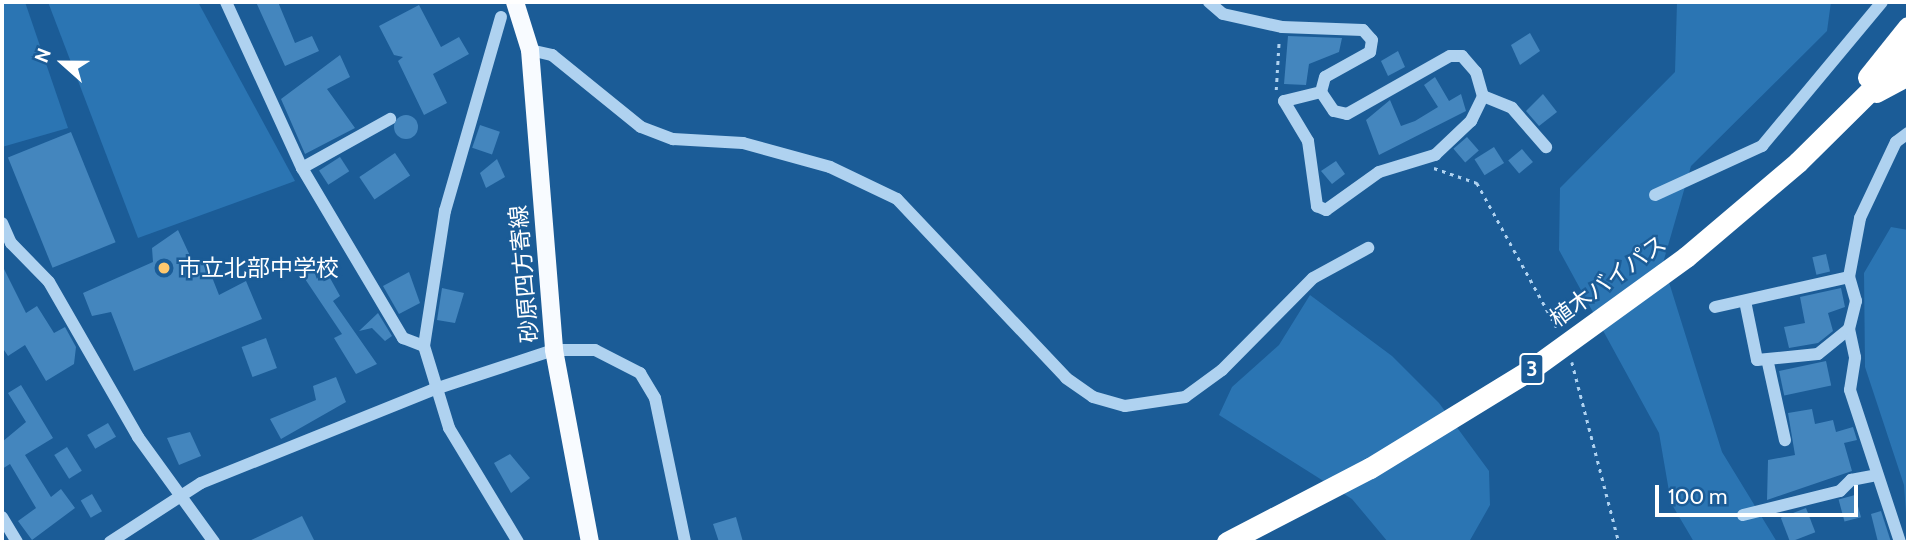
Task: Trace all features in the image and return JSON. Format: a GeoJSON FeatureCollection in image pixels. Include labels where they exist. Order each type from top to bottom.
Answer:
{"type":"FeatureCollection","features":[{"type":"Feature","properties":{"kind":"highway"},"geometry":{"type":"LineString","coordinates":[[1798,162],[1908,27]]}},
{"type":"Feature","properties":{"kind":"highway","name":"植木バイパス"},"geometry":{"type":"LineString","coordinates":[[1227,542],[1370,468],[1530,370],[1686,257],[1798,162],[1908,53]]}},
{"type":"Feature","properties":{"kind":"highway"},"geometry":{"type":"LineString","coordinates":[[1863,98],[1908,75]]}},
{"type":"Feature","properties":{"kind":"main road","name":"砂原四方寄線"},"geometry":{"type":"LineString","coordinates":[[515,2],[530,50],[554,350],[590,542]]}},
{"type":"Feature","properties":{"kind":"street"},"geometry":{"type":"LineString","coordinates":[[226,2],[302,168],[403,338],[424,346]]}},
{"type":"Feature","properties":{"kind":"street"},"geometry":{"type":"LineString","coordinates":[[1209,2],[1223,13],[1282,27],[1363,30],[1372,40],[1370,52],[1325,77],[1321,92],[1326,104],[1346,114],[1450,57],[1462,56],[1476,72],[1483,96],[1471,121],[1435,155],[1379,172],[1320,210],[1308,141],[1284,101],[1321,92]]}},
{"type":"Feature","properties":{"kind":"street"},"geometry":{"type":"LineString","coordinates":[[1655,195],[1762,146],[1882,2]]}},
{"type":"Feature","properties":{"kind":"street"},"geometry":{"type":"LineString","coordinates":[[501,17],[445,211],[424,346],[432,390],[518,542]]}},
{"type":"Feature","properties":{"kind":"street"},"geometry":{"type":"LineString","coordinates":[[530,50],[552,55],[641,127],[673,139],[743,144],[830,167],[897,199],[1066,378],[1093,397],[1125,406],[1185,397],[1222,370],[1313,278],[1367,248]]}},
{"type":"Feature","properties":{"kind":"street"},"geometry":{"type":"LineString","coordinates":[[1483,96],[1511,108],[1546,147]]}},
{"type":"Feature","properties":{"kind":"street"},"geometry":{"type":"LineString","coordinates":[[302,168],[390,120]]}},
{"type":"Feature","properties":{"kind":"street"},"geometry":{"type":"LineString","coordinates":[[1900,542],[1850,390],[1855,357],[1849,329],[1856,301],[1849,276],[1860,218],[1896,142],[1908,133]]}},
{"type":"Feature","properties":{"kind":"street"},"geometry":{"type":"LineString","coordinates":[[2,223],[11,243],[49,282],[178,496],[214,542]]}},
{"type":"Feature","properties":{"kind":"street"},"geometry":{"type":"LineString","coordinates":[[1715,307],[1849,276]]}},
{"type":"Feature","properties":{"kind":"street"},"geometry":{"type":"LineString","coordinates":[[1745,301],[1757,360],[1768,363],[1818,354],[1849,329]]}},
{"type":"Feature","properties":{"kind":"street"},"geometry":{"type":"LineString","coordinates":[[110,542],[178,496],[432,390],[554,350],[595,350],[640,373],[655,398],[685,542]]}},
{"type":"Feature","properties":{"kind":"street"},"geometry":{"type":"LineString","coordinates":[[1768,363],[1785,440]]}},
{"type":"Feature","properties":{"kind":"street"},"geometry":{"type":"LineString","coordinates":[[1744,515],[1840,491],[1851,480],[1877,474]]}},
{"type":"Feature","properties":{"kind":"street"},"geometry":{"type":"LineString","coordinates":[[2,517],[17,542]]}},
{"type":"Feature","properties":{"kind":"path"},"geometry":{"type":"LineString","coordinates":[[1282,27],[1274,87],[1284,101]]}},
{"type":"Feature","properties":{"kind":"path"},"geometry":{"type":"LineString","coordinates":[[1406,164],[1477,183],[1564,342]]}},
{"type":"Feature","properties":{"kind":"path"},"geometry":{"type":"LineString","coordinates":[[1570,354],[1619,542]]}},
{"type":"Feature","properties":{"kind":"shaded area"},"geometry":{"type":"Polygon","coordinates":[[[2,2],[25,2],[68,128],[2,147],[2,2]]]}},
{"type":"Feature","properties":{"kind":"shaded area"},"geometry":{"type":"Polygon","coordinates":[[[48,2],[198,2],[295,181],[138,238],[48,2]]]}},
{"type":"Feature","properties":{"kind":"shaded area"},"geometry":{"type":"Polygon","coordinates":[[[1677,2],[1831,2],[1827,31],[1691,166],[1663,263],[1722,452],[1777,542],[1694,542],[1671,503],[1659,433],[1559,250],[1560,188],[1675,72],[1677,2]]]}},
{"type":"Feature","properties":{"kind":"shaded area"},"geometry":{"type":"Polygon","coordinates":[[[1891,227],[1908,230],[1908,541],[1904,485],[1865,367],[1864,273],[1891,227]]]}},
{"type":"Feature","properties":{"kind":"shaded area"},"geometry":{"type":"Polygon","coordinates":[[[1310,295],[1392,356],[1439,403],[1489,471],[1490,505],[1469,542],[1388,542],[1352,499],[1219,415],[1232,387],[1279,345],[1310,295]]]}},
{"type":"Feature","properties":{"kind":"building"},"geometry":{"type":"Polygon","coordinates":[[[256,2],[278,2],[295,43],[312,36],[319,51],[285,66],[256,2]]]}},
{"type":"Feature","properties":{"kind":"building"},"geometry":{"type":"Polygon","coordinates":[[[419,5],[441,47],[459,37],[469,54],[433,74],[447,103],[424,115],[398,61],[403,57],[394,55],[379,26],[419,5]]]}},
{"type":"Feature","properties":{"kind":"building"},"geometry":{"type":"Polygon","coordinates":[[[1530,33],[1540,51],[1520,65],[1511,45],[1530,33]]]}},
{"type":"Feature","properties":{"kind":"building"},"geometry":{"type":"Polygon","coordinates":[[[1288,36],[1342,38],[1339,52],[1309,64],[1306,85],[1284,84],[1288,36]]]}},
{"type":"Feature","properties":{"kind":"building"},"geometry":{"type":"Polygon","coordinates":[[[1398,51],[1405,67],[1388,76],[1381,61],[1398,51]]]}},
{"type":"Feature","properties":{"kind":"building"},"geometry":{"type":"Polygon","coordinates":[[[340,55],[350,77],[327,89],[355,128],[305,154],[281,99],[340,55]]]}},
{"type":"Feature","properties":{"kind":"building"},"geometry":{"type":"Polygon","coordinates":[[[1435,77],[1449,101],[1461,94],[1466,111],[1379,155],[1366,120],[1390,100],[1401,126],[1438,107],[1424,85],[1435,77]]]}},
{"type":"Feature","properties":{"kind":"building"},"geometry":{"type":"Polygon","coordinates":[[[1543,94],[1557,112],[1539,126],[1526,111],[1543,94]]]}},
{"type":"Feature","properties":{"kind":"building"},"geometry":{"type":"Polygon","coordinates":[[[406,115],[414,119],[418,127],[414,135],[406,139],[398,135],[394,127],[398,119],[406,115]]]}},
{"type":"Feature","properties":{"kind":"building"},"geometry":{"type":"Polygon","coordinates":[[[480,125],[500,132],[492,155],[472,148],[480,125]]]}},
{"type":"Feature","properties":{"kind":"building"},"geometry":{"type":"Polygon","coordinates":[[[71,132],[116,242],[53,268],[8,157],[71,132]]]}},
{"type":"Feature","properties":{"kind":"building"},"geometry":{"type":"Polygon","coordinates":[[[1467,137],[1479,151],[1465,162],[1453,149],[1467,137]]]}},
{"type":"Feature","properties":{"kind":"building"},"geometry":{"type":"Polygon","coordinates":[[[1494,147],[1504,163],[1485,175],[1474,159],[1494,147]]]}},
{"type":"Feature","properties":{"kind":"building"},"geometry":{"type":"Polygon","coordinates":[[[1522,149],[1533,162],[1519,174],[1508,161],[1522,149]]]}},
{"type":"Feature","properties":{"kind":"building"},"geometry":{"type":"Polygon","coordinates":[[[395,153],[410,175],[374,199],[359,177],[395,153]]]}},
{"type":"Feature","properties":{"kind":"building"},"geometry":{"type":"Polygon","coordinates":[[[340,157],[349,171],[328,185],[319,171],[340,157]]]}},
{"type":"Feature","properties":{"kind":"building"},"geometry":{"type":"Polygon","coordinates":[[[497,159],[505,177],[486,188],[480,173],[497,159]]]}},
{"type":"Feature","properties":{"kind":"building"},"geometry":{"type":"Polygon","coordinates":[[[1336,161],[1345,174],[1332,184],[1321,171],[1336,161]]]}},
{"type":"Feature","properties":{"kind":"building"},"geometry":{"type":"Polygon","coordinates":[[[178,230],[192,260],[205,259],[219,295],[246,281],[262,319],[134,371],[111,312],[92,316],[83,293],[153,262],[152,248],[178,230]]]}},
{"type":"Feature","properties":{"kind":"building"},"geometry":{"type":"Polygon","coordinates":[[[1826,254],[1830,272],[1816,275],[1812,257],[1826,254]]]}},
{"type":"Feature","properties":{"kind":"building"},"geometry":{"type":"Polygon","coordinates":[[[320,260],[340,296],[333,301],[377,364],[356,374],[334,338],[342,334],[299,270],[320,260]]]}},
{"type":"Feature","properties":{"kind":"building"},"geometry":{"type":"Polygon","coordinates":[[[2,265],[26,313],[37,306],[54,333],[65,327],[76,347],[74,364],[46,381],[25,345],[8,356],[2,347],[2,265]]]}},
{"type":"Feature","properties":{"kind":"building"},"geometry":{"type":"Polygon","coordinates":[[[409,272],[420,303],[399,314],[383,286],[409,272]]]}},
{"type":"Feature","properties":{"kind":"building"},"geometry":{"type":"Polygon","coordinates":[[[442,288],[464,293],[455,323],[437,320],[442,288]]]}},
{"type":"Feature","properties":{"kind":"building"},"geometry":{"type":"Polygon","coordinates":[[[1841,288],[1845,307],[1828,313],[1833,331],[1818,343],[1789,348],[1784,327],[1805,323],[1800,297],[1841,288]]]}},
{"type":"Feature","properties":{"kind":"building"},"geometry":{"type":"Polygon","coordinates":[[[378,313],[392,336],[385,341],[372,328],[359,331],[378,313]]]}},
{"type":"Feature","properties":{"kind":"building"},"geometry":{"type":"Polygon","coordinates":[[[266,338],[277,368],[253,377],[242,347],[266,338]]]}},
{"type":"Feature","properties":{"kind":"building"},"geometry":{"type":"Polygon","coordinates":[[[1826,361],[1831,385],[1784,395],[1779,371],[1826,361]]]}},
{"type":"Feature","properties":{"kind":"building"},"geometry":{"type":"Polygon","coordinates":[[[336,377],[346,402],[281,439],[270,419],[316,400],[313,386],[336,377]]]}},
{"type":"Feature","properties":{"kind":"building"},"geometry":{"type":"Polygon","coordinates":[[[21,385],[53,438],[25,455],[51,497],[61,489],[75,508],[32,540],[18,521],[36,508],[10,464],[2,469],[2,442],[26,422],[8,393],[21,385]]]}},
{"type":"Feature","properties":{"kind":"building"},"geometry":{"type":"Polygon","coordinates":[[[1812,409],[1815,424],[1833,420],[1836,432],[1853,427],[1857,440],[1844,443],[1852,471],[1767,500],[1768,460],[1795,455],[1788,413],[1812,409]]]}},
{"type":"Feature","properties":{"kind":"building"},"geometry":{"type":"Polygon","coordinates":[[[108,423],[116,437],[95,449],[87,435],[108,423]]]}},
{"type":"Feature","properties":{"kind":"building"},"geometry":{"type":"Polygon","coordinates":[[[190,432],[201,456],[179,465],[167,438],[190,432]]]}},
{"type":"Feature","properties":{"kind":"building"},"geometry":{"type":"Polygon","coordinates":[[[67,447],[82,471],[69,479],[54,455],[67,447]]]}},
{"type":"Feature","properties":{"kind":"building"},"geometry":{"type":"Polygon","coordinates":[[[510,454],[530,478],[511,493],[494,463],[510,454]]]}},
{"type":"Feature","properties":{"kind":"building"},"geometry":{"type":"Polygon","coordinates":[[[92,494],[102,511],[91,518],[81,501],[92,494]]]}},
{"type":"Feature","properties":{"kind":"building"},"geometry":{"type":"Polygon","coordinates":[[[1855,495],[1861,517],[1845,522],[1839,499],[1855,495]]]}},
{"type":"Feature","properties":{"kind":"building"},"geometry":{"type":"Polygon","coordinates":[[[1806,508],[1815,532],[1790,542],[1781,518],[1806,508]]]}},
{"type":"Feature","properties":{"kind":"building"},"geometry":{"type":"Polygon","coordinates":[[[1881,511],[1891,542],[1878,542],[1871,514],[1881,511]]]}},
{"type":"Feature","properties":{"kind":"building"},"geometry":{"type":"Polygon","coordinates":[[[302,516],[315,542],[247,542],[302,516]]]}},
{"type":"Feature","properties":{"kind":"building"},"geometry":{"type":"Polygon","coordinates":[[[736,517],[743,542],[719,542],[713,524],[736,517]]]}},
{"type":"Feature","properties":{"kind":"place","name":"市立北部中学校"},"geometry":{"type":"Point","coordinates":[164,268]}}]}
